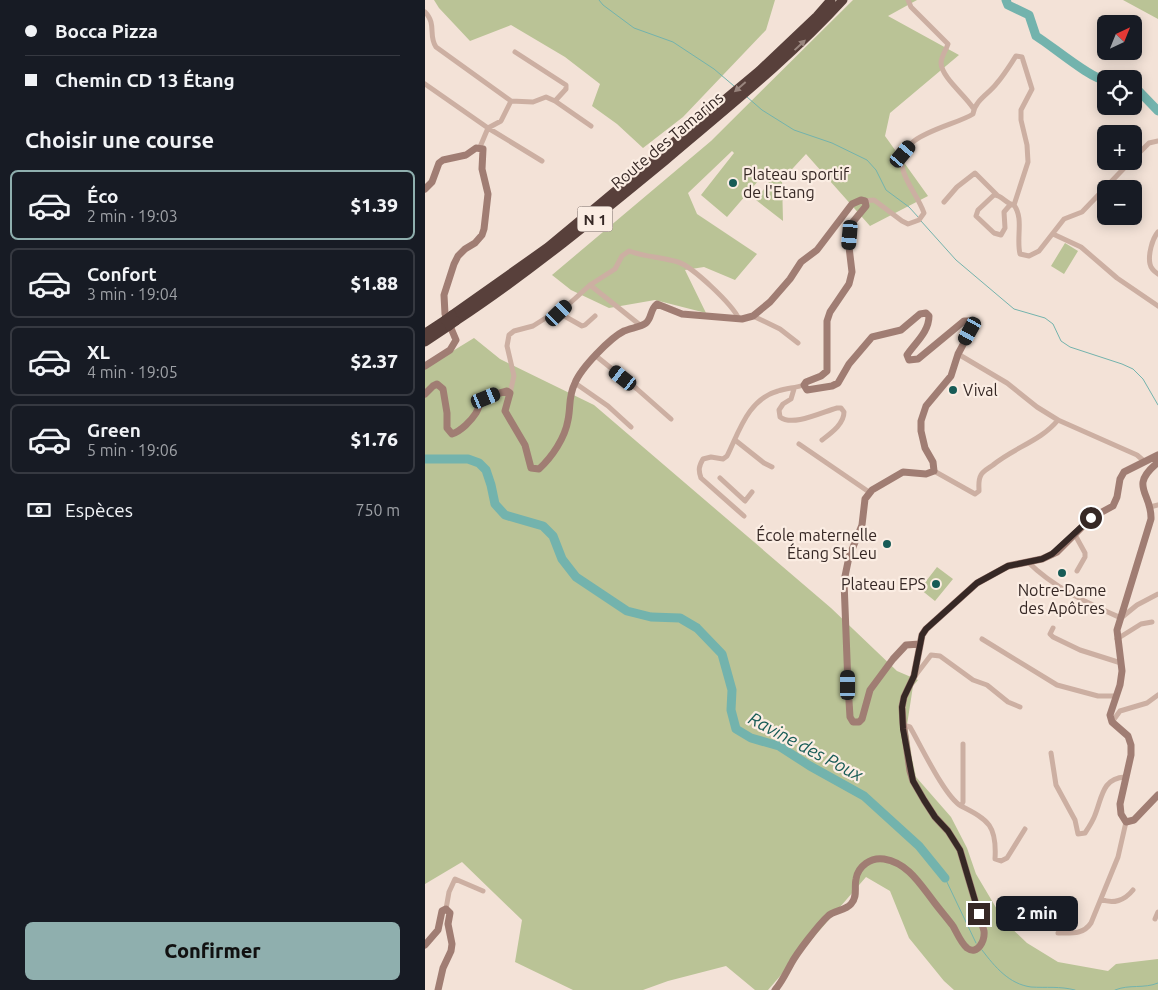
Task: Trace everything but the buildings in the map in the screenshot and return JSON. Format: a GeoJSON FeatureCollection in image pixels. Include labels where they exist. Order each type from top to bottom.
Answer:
{"type":"FeatureCollection","features":[{"type":"Feature","properties":{"kind":"highway","name":"Route des Tamarins"},"geometry":{"type":"LineString","coordinates":[[761,75],[831,0]]}},
{"type":"Feature","properties":{"kind":"highway","name":"Route des Tamarins"},"geometry":{"type":"LineString","coordinates":[[425,342],[725,106],[816,30],[843,0]]}},
{"type":"Feature","properties":{"kind":"highway","name":"Route des Tamarins"},"geometry":{"type":"LineString","coordinates":[[425,333],[450,321]]}},
{"type":"Feature","properties":{"kind":"main road"},"geometry":{"type":"LineString","coordinates":[[425,189],[432,182],[439,163],[443,160],[466,154],[480,147],[483,149],[482,169],[488,194],[484,229],[482,235],[475,243],[465,249],[454,264],[444,295],[456,340],[450,350],[425,366]]}},
{"type":"Feature","properties":{"kind":"main road"},"geometry":{"type":"LineString","coordinates":[[425,394],[437,384],[443,389],[447,413],[447,428],[452,434],[458,432],[468,423],[476,413],[480,403],[486,398],[507,391],[510,393],[505,411],[525,445],[531,468],[539,469],[560,442],[568,421],[569,397],[584,368],[622,332],[644,325],[652,308],[657,304],[682,314],[739,319],[753,316],[770,302],[790,279],[801,262],[817,250],[852,204],[861,200],[865,202],[866,206],[851,223],[849,247],[852,272],[849,284],[830,312],[827,321],[827,371],[804,385],[807,390],[833,386],[838,383],[854,357],[871,337],[901,330],[923,312],[929,316],[929,320],[919,342],[908,353],[907,358],[909,360],[918,359],[939,340],[952,332],[961,322],[968,320],[972,324],[972,328],[958,354],[951,376],[926,406],[921,421],[925,448],[933,462],[934,471],[926,474],[903,472],[869,492],[865,499],[862,525],[849,557],[844,581],[850,717],[853,722],[859,722],[862,719],[870,690],[899,651],[906,645],[919,644]]}},
{"type":"Feature","properties":{"kind":"main road"},"geometry":{"type":"LineString","coordinates":[[775,990],[785,976],[792,961],[827,916],[847,908],[853,902],[856,878],[863,866],[869,861],[878,858],[886,859],[907,869],[947,918],[966,947],[975,950],[980,946],[984,938],[984,931],[960,850],[948,831],[935,817],[913,781],[903,725],[903,702],[914,676],[922,635],[926,629],[977,583],[1008,566],[1042,559],[1052,554],[1091,518],[1110,509],[1117,497],[1121,476],[1144,461],[1157,456]]}},
{"type":"Feature","properties":{"kind":"main road"},"geometry":{"type":"LineString","coordinates":[[1157,456],[1155,464],[1147,471],[1143,478],[1143,485],[1151,514],[1149,528],[1117,630],[1121,677],[1109,716],[1112,722],[1126,734],[1131,745],[1131,754],[1120,804],[1121,814],[1126,822],[1134,820],[1158,795]]}},
{"type":"Feature","properties":{"kind":"main road"},"geometry":{"type":"LineString","coordinates":[[425,945],[437,930],[442,911],[446,909],[450,913],[448,924],[453,944],[443,968],[438,990]]}},
{"type":"Feature","properties":{"kind":"street"},"geometry":{"type":"LineString","coordinates":[[865,202],[874,200],[908,224],[919,220],[924,212],[902,169],[903,154],[911,144],[928,132],[973,114],[973,108],[967,98],[943,72],[941,61],[947,44],[911,7],[907,0]]}},
{"type":"Feature","properties":{"kind":"street"},"geometry":{"type":"LineString","coordinates":[[425,12],[432,23],[433,44],[511,101],[533,102],[547,97],[591,126]]}},
{"type":"Feature","properties":{"kind":"street"},"geometry":{"type":"LineString","coordinates":[[515,52],[566,85],[566,88],[555,101]]}},
{"type":"Feature","properties":{"kind":"street"},"geometry":{"type":"LineString","coordinates":[[973,108],[999,82],[1016,56],[1022,57],[1032,89],[1021,110],[1028,162],[1012,205],[1005,209],[1003,216],[1005,228],[1001,235],[998,235],[980,222],[976,216],[978,210],[992,195],[997,195]]}},
{"type":"Feature","properties":{"kind":"street"},"geometry":{"type":"LineString","coordinates":[[425,84],[488,128],[542,161]]}},
{"type":"Feature","properties":{"kind":"street"},"geometry":{"type":"LineString","coordinates":[[480,147],[488,128],[501,121],[511,101]]}},
{"type":"Feature","properties":{"kind":"street"},"geometry":{"type":"LineString","coordinates":[[1142,150],[1149,143],[1158,141]]}},
{"type":"Feature","properties":{"kind":"street"},"geometry":{"type":"LineString","coordinates":[[944,202],[957,187],[975,173],[997,195],[1020,213],[1018,245],[1020,254],[1029,256],[1039,251],[1064,219],[1082,212],[1122,170]]}},
{"type":"Feature","properties":{"kind":"street"},"geometry":{"type":"LineString","coordinates":[[1158,232],[1153,244],[1150,263],[1158,274]]}},
{"type":"Feature","properties":{"kind":"street"},"geometry":{"type":"LineString","coordinates":[[1053,234],[1081,247],[1117,278],[1158,306]]}},
{"type":"Feature","properties":{"kind":"street"},"geometry":{"type":"LineString","coordinates":[[510,393],[513,376],[507,346],[509,335],[514,331],[533,326],[552,314],[559,313],[591,285],[615,269],[622,256],[629,251],[687,266],[709,284],[737,314],[739,319]]}},
{"type":"Feature","properties":{"kind":"street"},"geometry":{"type":"LineString","coordinates":[[591,285],[640,325]]}},
{"type":"Feature","properties":{"kind":"street"},"geometry":{"type":"LineString","coordinates":[[559,313],[582,326],[595,316]]}},
{"type":"Feature","properties":{"kind":"street"},"geometry":{"type":"LineString","coordinates":[[753,316],[780,329],[798,343]]}},
{"type":"Feature","properties":{"kind":"street"},"geometry":{"type":"LineString","coordinates":[[958,354],[1007,383],[1037,407],[1058,420],[1137,454],[1144,461]]}},
{"type":"Feature","properties":{"kind":"street"},"geometry":{"type":"LineString","coordinates":[[595,356],[671,419]]}},
{"type":"Feature","properties":{"kind":"street"},"geometry":{"type":"LineString","coordinates":[[575,383],[608,406],[631,427]]}},
{"type":"Feature","properties":{"kind":"street"},"geometry":{"type":"LineString","coordinates":[[743,516],[701,478],[699,470],[703,459],[711,456],[725,458],[753,405],[774,392],[794,389],[804,385]]}},
{"type":"Feature","properties":{"kind":"street"},"geometry":{"type":"LineString","coordinates":[[794,389],[791,399],[783,404],[779,410],[780,417],[785,420],[800,420],[837,408],[841,408],[845,412],[838,426],[822,440]]}},
{"type":"Feature","properties":{"kind":"street"},"geometry":{"type":"LineString","coordinates":[[934,471],[975,494],[979,491],[981,474],[1003,456],[1034,440],[1054,426],[1058,420]]}},
{"type":"Feature","properties":{"kind":"street"},"geometry":{"type":"LineString","coordinates":[[735,440],[764,463],[772,466]]}},
{"type":"Feature","properties":{"kind":"street"},"geometry":{"type":"LineString","coordinates":[[799,444],[869,492]]}},
{"type":"Feature","properties":{"kind":"street"},"geometry":{"type":"LineString","coordinates":[[720,478],[745,501],[752,492]]}},
{"type":"Feature","properties":{"kind":"street"},"geometry":{"type":"LineString","coordinates":[[719,494],[728,485]]}},
{"type":"Feature","properties":{"kind":"street"},"geometry":{"type":"LineString","coordinates":[[1150,507],[1158,505]]}},
{"type":"Feature","properties":{"kind":"street"},"geometry":{"type":"LineString","coordinates":[[1074,534],[1085,553],[1085,557],[1077,571]]}},
{"type":"Feature","properties":{"kind":"street"},"geometry":{"type":"LineString","coordinates":[[1028,562],[1053,583],[1121,618],[1137,605],[1158,594]]}},
{"type":"Feature","properties":{"kind":"street"},"geometry":{"type":"LineString","coordinates":[[1117,640],[1141,624],[1152,622]]}},
{"type":"Feature","properties":{"kind":"street"},"geometry":{"type":"LineString","coordinates":[[1053,628],[1050,634],[1053,638],[1080,650],[1121,663]]}},
{"type":"Feature","properties":{"kind":"street"},"geometry":{"type":"LineString","coordinates":[[981,639],[1057,685],[1102,696],[1116,696]]}},
{"type":"Feature","properties":{"kind":"street"},"geometry":{"type":"LineString","coordinates":[[914,676],[931,655],[940,656],[973,680],[987,685],[1008,702],[1020,707]]}},
{"type":"Feature","properties":{"kind":"street"},"geometry":{"type":"LineString","coordinates":[[1112,722],[1120,711],[1147,703],[1158,694]]}},
{"type":"Feature","properties":{"kind":"street"},"geometry":{"type":"LineString","coordinates":[[903,725],[911,727],[955,803],[982,817],[991,826],[996,844],[995,859],[1001,862],[1007,858],[1025,830]]}},
{"type":"Feature","properties":{"kind":"street"},"geometry":{"type":"LineString","coordinates":[[961,806],[963,802],[963,744]]}},
{"type":"Feature","properties":{"kind":"street"},"geometry":{"type":"LineString","coordinates":[[1051,753],[1056,785],[1075,820],[1077,834],[1085,833],[1095,816],[1100,796],[1108,784],[1117,778],[1125,777]]}},
{"type":"Feature","properties":{"kind":"street"},"geometry":{"type":"LineString","coordinates":[[1058,933],[1077,933],[1088,928],[1091,924],[1122,843],[1126,822]]}},
{"type":"Feature","properties":{"kind":"street"},"geometry":{"type":"LineString","coordinates":[[446,909],[449,892],[455,879],[483,891]]}},
{"type":"Feature","properties":{"kind":"street"},"geometry":{"type":"LineString","coordinates":[[1101,899],[1115,902],[1126,897],[1133,890]]}},
{"type":"Feature","properties":{"kind":"street"},"geometry":{"type":"LineString","coordinates":[[1155,919],[1158,912]]}},
{"type":"Feature","properties":{"kind":"green space"},"geometry":{"type":"Polygon","coordinates":[[[434,0],[775,0],[766,30],[683,117],[643,148],[617,124],[592,106],[600,84],[565,57],[511,25],[470,41],[439,8],[434,0]]]}},
{"type":"Feature","properties":{"kind":"green space"},"geometry":{"type":"Polygon","coordinates":[[[853,0],[917,0],[888,16],[959,55],[890,113],[885,136],[928,196],[870,226],[806,154],[782,180],[783,221],[756,200],[769,182],[751,167],[759,180],[727,217],[701,195],[734,153],[732,151],[688,193],[697,214],[757,254],[735,280],[704,267],[685,270],[706,313],[655,300],[609,308],[571,290],[552,275],[711,141],[853,0]]]}},
{"type":"Feature","properties":{"kind":"green space"},"geometry":{"type":"Polygon","coordinates":[[[1123,0],[1158,0],[1158,19],[1123,0]]]}},
{"type":"Feature","properties":{"kind":"green space"},"geometry":{"type":"Polygon","coordinates":[[[1065,243],[1078,251],[1064,274],[1051,266],[1065,243]]]}},
{"type":"Feature","properties":{"kind":"green space"},"geometry":{"type":"Polygon","coordinates":[[[474,338],[500,359],[594,405],[831,608],[897,671],[918,680],[913,686],[907,725],[916,777],[951,817],[967,848],[976,874],[1004,921],[1027,943],[1058,962],[1108,971],[1116,964],[1158,959],[1158,990],[954,990],[944,981],[909,938],[890,891],[866,877],[768,990],[755,990],[726,966],[668,981],[643,990],[573,990],[515,962],[522,920],[462,862],[425,884],[425,368],[474,338]]]}},
{"type":"Feature","properties":{"kind":"green space","name":"Plateau EPS"},"geometry":{"type":"Polygon","coordinates":[[[937,567],[953,579],[935,601],[920,589],[937,567]]]}},
{"type":"Feature","properties":{"kind":"waterway"},"geometry":{"type":"LineString","coordinates":[[599,0],[634,28],[673,42],[714,69],[734,86]]}},
{"type":"Feature","properties":{"kind":"waterway"},"geometry":{"type":"LineString","coordinates":[[1006,0],[1008,5],[1029,15],[1036,36],[1097,78]]}},
{"type":"Feature","properties":{"kind":"waterway"},"geometry":{"type":"LineString","coordinates":[[1142,94],[1158,111]]}},
{"type":"Feature","properties":{"kind":"waterway"},"geometry":{"type":"LineString","coordinates":[[747,97],[762,110],[794,130],[832,143],[867,160],[876,170],[886,190],[909,207],[919,218]]}},
{"type":"Feature","properties":{"kind":"waterway"},"geometry":{"type":"LineString","coordinates":[[921,221],[956,260],[1014,309],[1045,318],[1053,324],[1061,341],[1070,347],[1133,369],[1143,379],[1158,405]]}},
{"type":"Feature","properties":{"kind":"waterway","name":"Ravine des Poux"},"geometry":{"type":"LineString","coordinates":[[425,459],[468,459],[479,463],[486,470],[495,504],[505,515],[543,526],[553,536],[562,559],[576,577],[627,611],[651,617],[680,618],[697,628],[722,654],[732,690],[731,710],[736,729],[751,738],[779,746],[810,766],[864,796],[919,846],[945,878]]}},
{"type":"Feature","properties":{"kind":"waterway","name":"Ravine des Poux"},"geometry":{"type":"LineString","coordinates":[[945,878],[976,943]]}},
{"type":"Feature","properties":{"kind":"waterway","name":"Ravine des Poux"},"geometry":{"type":"LineString","coordinates":[[982,950],[1003,974],[1016,982],[1031,987],[1075,990]]}},
{"type":"Feature","properties":{"kind":"waterway","name":"Ravine des Poux"},"geometry":{"type":"LineString","coordinates":[[1115,990],[1158,983]]}},
{"type":"Feature","properties":{"kind":"place","name":"Plateau sportif de l'Etang"},"geometry":{"type":"Point","coordinates":[733,183]}},
{"type":"Feature","properties":{"kind":"place","name":"Vival"},"geometry":{"type":"Point","coordinates":[953,390]}},
{"type":"Feature","properties":{"kind":"place","name":"École maternelle Étang St Leu"},"geometry":{"type":"Point","coordinates":[887,544]}},
{"type":"Feature","properties":{"kind":"place","name":"Notre-Dame des Apôtres"},"geometry":{"type":"Point","coordinates":[1062,573]}},
{"type":"Feature","properties":{"kind":"place","name":"Plateau EPS"},"geometry":{"type":"Point","coordinates":[936,584]}},
{"type":"Feature","properties":{"kind":"route"},"geometry":{"type":"LineString","coordinates":[[979,914],[960,850],[948,831],[935,817],[913,781],[903,729],[902,707],[904,697],[914,676],[919,644],[926,629],[977,583],[1008,566],[1042,559],[1057,552],[1091,518]]}}]}
